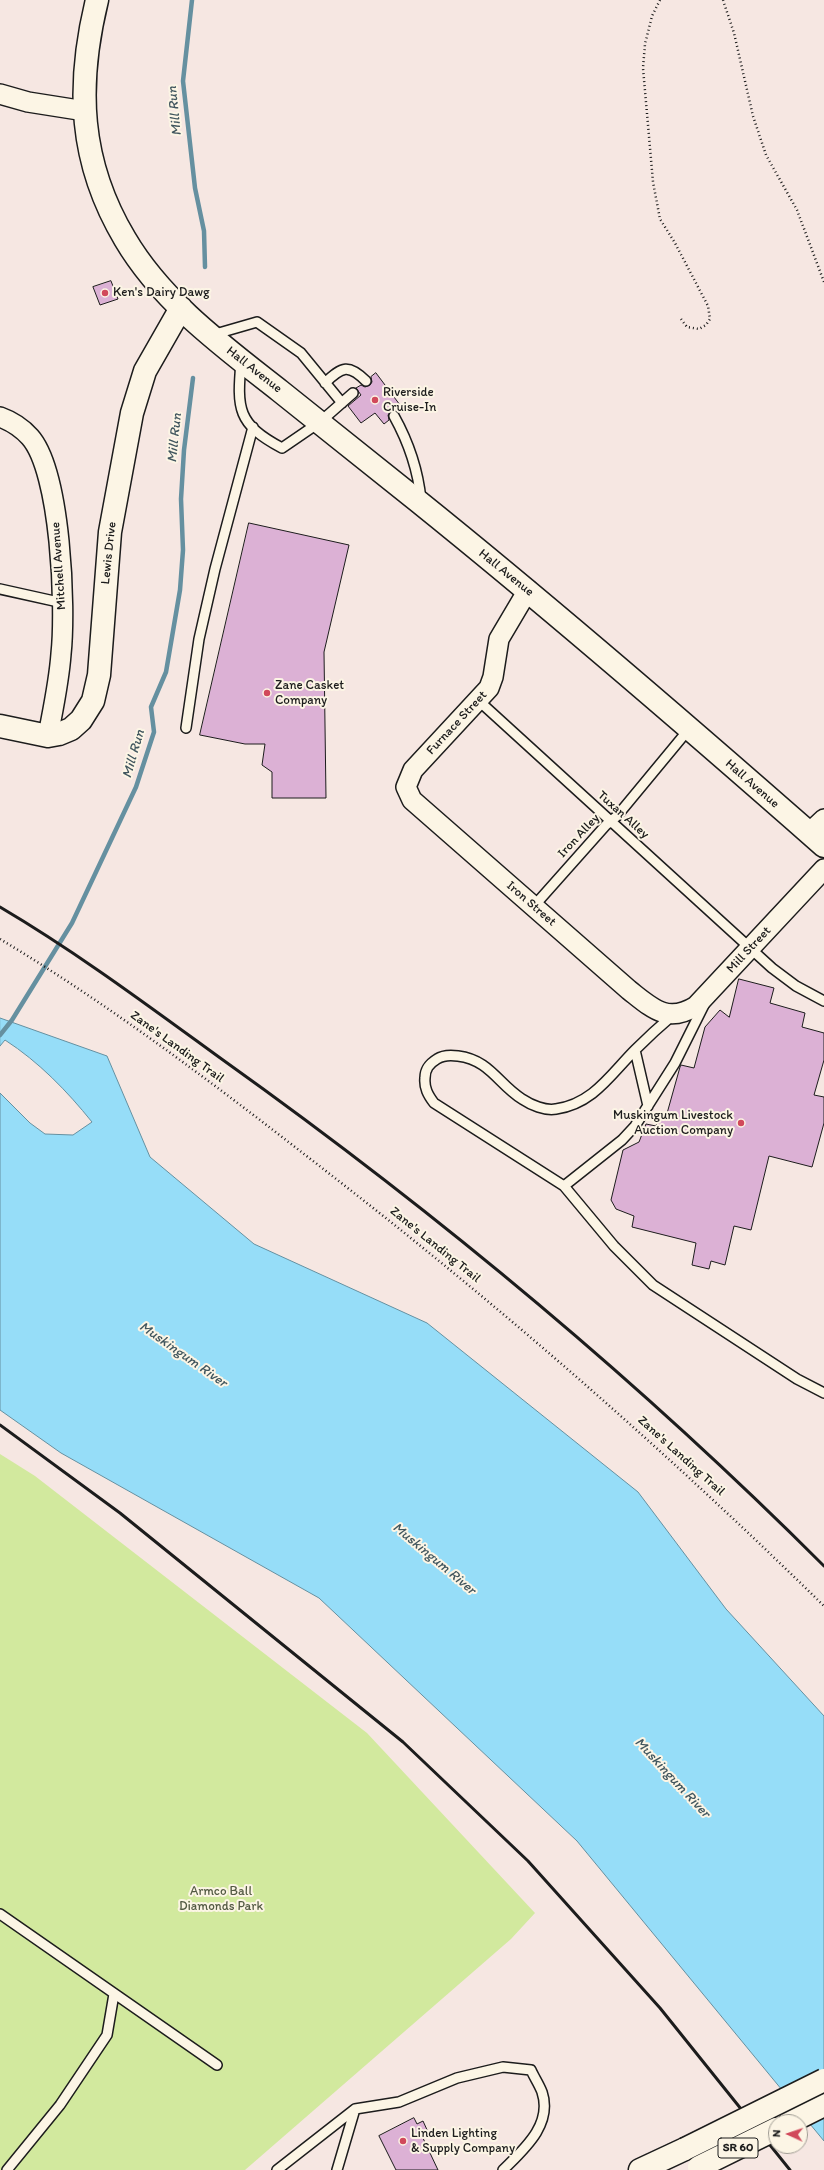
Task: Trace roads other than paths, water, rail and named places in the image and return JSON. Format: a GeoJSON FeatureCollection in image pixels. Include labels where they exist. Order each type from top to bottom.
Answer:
{"type":"FeatureCollection","features":[{"type":"Feature","properties":{"kind":"main road","name":"Hall Avenue"},"geometry":{"type":"LineString","coordinates":[[97,0],[83,83],[88,144],[94,166],[117,225],[146,271],[181,308],[211,336],[528,590],[689,729],[819,833]]}},
{"type":"Feature","properties":{"kind":"main road","name":"Lewis Drive"},"geometry":{"type":"LineString","coordinates":[[0,726],[48,736],[59,734],[71,729],[81,720],[93,701],[99,675],[110,532],[132,413],[145,371],[181,308]]}},
{"type":"Feature","properties":{"kind":"main road","name":"SR 60"},"geometry":{"type":"LineString","coordinates":[[640,2170],[824,2080]]}},
{"type":"Feature","properties":{"kind":"main road"},"geometry":{"type":"LineString","coordinates":[[806,2114],[824,2105]]}},
{"type":"Feature","properties":{"kind":"main road","name":"SR 60"},"geometry":{"type":"LineString","coordinates":[[696,2169],[768,2133]]}},
{"type":"Feature","properties":{"kind":"street"},"geometry":{"type":"LineString","coordinates":[[0,94],[41,104],[85,111]]}},
{"type":"Feature","properties":{"kind":"street","name":"Mitchell Avenue"},"geometry":{"type":"LineString","coordinates":[[0,417],[10,421],[30,437],[44,465],[55,510],[62,576],[63,603],[60,668],[48,736]]}},
{"type":"Feature","properties":{"kind":"street","name":"Furnace Street"},"geometry":{"type":"LineString","coordinates":[[406,787],[413,770],[479,701],[489,688],[493,677],[500,639],[528,590]]}},
{"type":"Feature","properties":{"kind":"street","name":"Iron Street"},"geometry":{"type":"LineString","coordinates":[[406,787],[412,800],[629,990],[653,1009],[669,1014]]}},
{"type":"Feature","properties":{"kind":"street","name":"Mill Street"},"geometry":{"type":"LineString","coordinates":[[669,1014],[686,1012],[710,992],[824,869]]}},
{"type":"Feature","properties":{"kind":"lane"},"geometry":{"type":"LineString","coordinates":[[211,336],[257,322],[301,353],[342,402]]}},
{"type":"Feature","properties":{"kind":"lane"},"geometry":{"type":"LineString","coordinates":[[241,360],[239,404],[244,419],[267,440],[282,448],[320,422],[353,393]]}},
{"type":"Feature","properties":{"kind":"lane"},"geometry":{"type":"LineString","coordinates":[[325,383],[334,375],[346,369],[355,370],[366,381]]}},
{"type":"Feature","properties":{"kind":"lane"},"geometry":{"type":"LineString","coordinates":[[394,416],[419,477],[421,503]]}},
{"type":"Feature","properties":{"kind":"lane"},"geometry":{"type":"LineString","coordinates":[[186,728],[199,639],[215,569],[253,427]]}},
{"type":"Feature","properties":{"kind":"lane"},"geometry":{"type":"LineString","coordinates":[[0,589],[63,603]]}},
{"type":"Feature","properties":{"kind":"lane","name":"Tuxan Alley"},"geometry":{"type":"LineString","coordinates":[[479,701],[610,822],[751,947],[772,968],[796,986],[824,1001]]}},
{"type":"Feature","properties":{"kind":"lane","name":"Iron Alley"},"geometry":{"type":"LineString","coordinates":[[534,906],[610,822],[689,729]]}},
{"type":"Feature","properties":{"kind":"lane"},"geometry":{"type":"LineString","coordinates":[[564,1186],[622,1140],[635,1126],[678,1057],[710,992]]}},
{"type":"Feature","properties":{"kind":"lane"},"geometry":{"type":"LineString","coordinates":[[669,1014],[605,1084],[582,1101],[555,1109],[543,1108],[520,1098],[484,1065],[466,1057],[451,1055],[430,1063],[425,1071],[427,1094],[434,1103],[564,1186],[614,1246],[653,1285],[797,1379],[824,1394]]}},
{"type":"Feature","properties":{"kind":"lane"},"geometry":{"type":"LineString","coordinates":[[635,1050],[648,1106]]}},
{"type":"Feature","properties":{"kind":"lane"},"geometry":{"type":"LineString","coordinates":[[0,1914],[217,2065]]}},
{"type":"Feature","properties":{"kind":"lane"},"geometry":{"type":"LineString","coordinates":[[7,2170],[60,2105],[107,2035],[114,1994]]}},
{"type":"Feature","properties":{"kind":"lane"},"geometry":{"type":"LineString","coordinates":[[277,2170],[355,2109],[399,2102],[457,2078],[503,2068],[531,2070],[542,2093],[544,2116],[532,2141],[503,2170]]}},
{"type":"Feature","properties":{"kind":"lane"},"geometry":{"type":"LineString","coordinates":[[337,2170],[355,2109]]}},
{"type":"Feature","properties":{"kind":"water","name":"Muskingum River"},"geometry":{"type":"Polygon","coordinates":[[[0,1018],[107,1056],[150,1157],[254,1244],[427,1323],[638,1492],[726,1609],[824,1716],[824,2141],[808,2122],[808,2114],[802,2114],[577,1841],[319,1598],[61,1453],[0,1410],[0,1093],[30,1123],[45,1134],[73,1135],[92,1122],[73,1099],[41,1067],[5,1040],[0,1046],[0,1018]]]}},
{"type":"Feature","properties":{"kind":"waterway","name":"Mill Run"},"geometry":{"type":"LineString","coordinates":[[192,0],[183,81],[195,188],[204,231],[205,267]]}},
{"type":"Feature","properties":{"kind":"waterway","name":"Mill Run"},"geometry":{"type":"LineString","coordinates":[[0,1035],[12,1020],[72,923],[136,787],[154,732],[151,707],[166,672],[180,590],[183,550],[181,499],[184,450],[193,378]]}},
{"type":"Feature","properties":{"kind":"railway"},"geometry":{"type":"LineString","coordinates":[[0,907],[86,962],[168,1020],[381,1177],[458,1238],[609,1365],[682,1430],[754,1497],[824,1566]]}},
{"type":"Feature","properties":{"kind":"railway"},"geometry":{"type":"LineString","coordinates":[[0,1425],[120,1513],[403,1742],[528,1861],[660,2008],[790,2170]]}},
{"type":"Feature","properties":{"kind":"place","name":"Ken's Dairy Dawg"},"geometry":{"type":"Point","coordinates":[105,293]}},
{"type":"Feature","properties":{"kind":"place","name":"Riverside Cruise-In"},"geometry":{"type":"Point","coordinates":[375,400]}},
{"type":"Feature","properties":{"kind":"place","name":"Zane Casket Company"},"geometry":{"type":"Point","coordinates":[267,693]}},
{"type":"Feature","properties":{"kind":"place","name":"Muskingum Livestock Auction Company"},"geometry":{"type":"Point","coordinates":[741,1123]}},
{"type":"Feature","properties":{"kind":"place","name":"Linden Lighting & Supply Company"},"geometry":{"type":"Point","coordinates":[403,2141]}},
{"type":"Feature","properties":{"kind":"park label","name":"Armco Ball Diamonds Park"},"geometry":{"type":"Point","coordinates":[221,1900]}}]}
